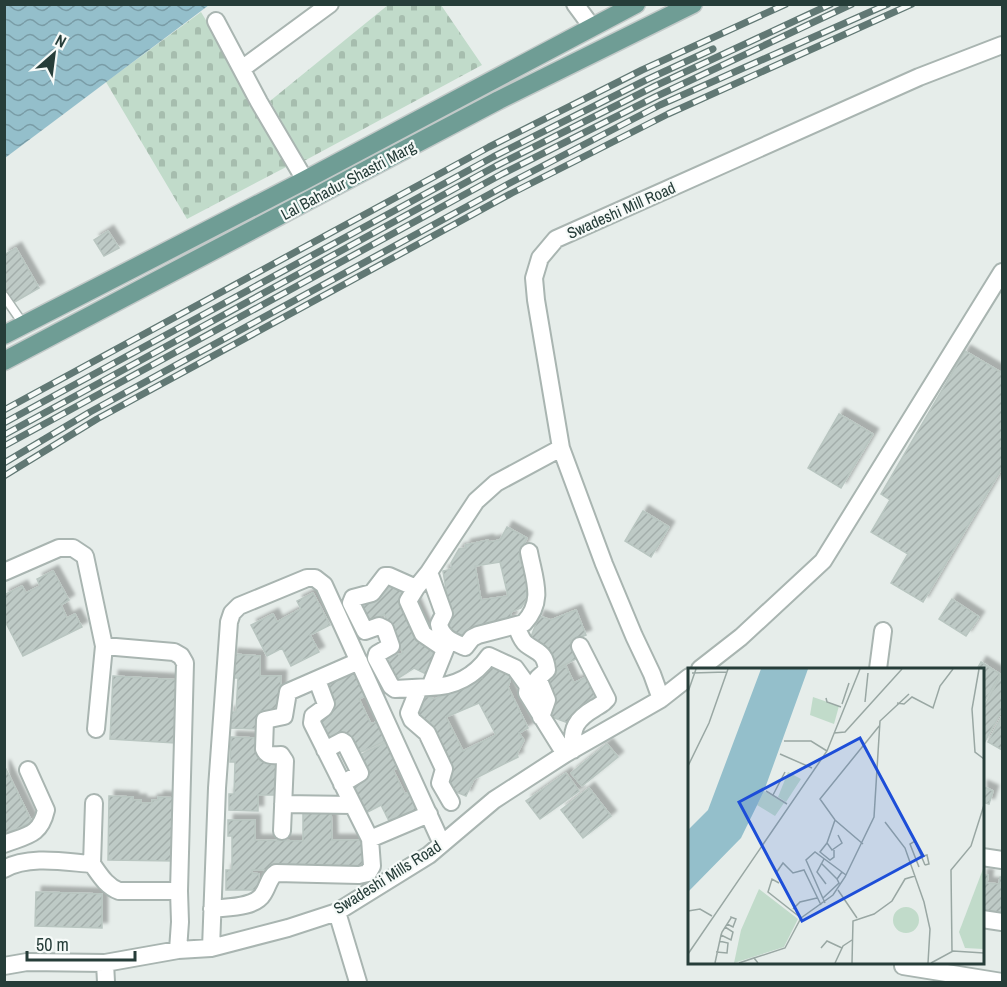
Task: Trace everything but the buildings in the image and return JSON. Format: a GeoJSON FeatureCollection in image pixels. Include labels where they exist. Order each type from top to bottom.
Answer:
{"type":"FeatureCollection","features":[{"type":"Feature","properties":{"kind":"main road","name":"Lal Bahadur Shastri Marg"},"geometry":{"type":"LineString","coordinates":[[4,335],[305,180],[636,4]]}},
{"type":"Feature","properties":{"kind":"main road","name":"Lal Bahadur Shastri Marg"},"geometry":{"type":"LineString","coordinates":[[4,361],[499,100],[693,4]]}},
{"type":"Feature","properties":{"kind":"main road"},"geometry":{"type":"LineString","coordinates":[[394,133],[404,150]]}},
{"type":"Feature","properties":{"kind":"main road"},"geometry":{"type":"LineString","coordinates":[[260,203],[269,222]]}},
{"type":"Feature","properties":{"kind":"main road"},"geometry":{"type":"LineString","coordinates":[[165,252],[177,270]]}},
{"type":"Feature","properties":{"kind":"street"},"geometry":{"type":"LineString","coordinates":[[243,68],[330,4]]}},
{"type":"Feature","properties":{"kind":"street"},"geometry":{"type":"LineString","coordinates":[[575,4],[592,27]]}},
{"type":"Feature","properties":{"kind":"street"},"geometry":{"type":"LineString","coordinates":[[216,21],[243,68],[259,102],[305,180]]}},
{"type":"Feature","properties":{"kind":"street","name":"Swadeshi Mill Road"},"geometry":{"type":"LineString","coordinates":[[661,699],[604,564],[561,448],[549,387],[534,278],[540,258],[556,239],[919,77],[1002,45]]}},
{"type":"Feature","properties":{"kind":"street"},"geometry":{"type":"LineString","coordinates":[[701,668],[741,637],[824,561],[1002,273]]}},
{"type":"Feature","properties":{"kind":"street"},"geometry":{"type":"LineString","coordinates":[[561,448],[496,483],[476,501],[408,601],[423,634],[447,645],[465,647],[489,656],[515,668],[533,683],[547,700],[541,717],[569,752]]}},
{"type":"Feature","properties":{"kind":"street"},"geometry":{"type":"LineString","coordinates":[[4,572],[59,548],[73,548],[85,556],[104,646],[96,729]]}},
{"type":"Feature","properties":{"kind":"street"},"geometry":{"type":"LineString","coordinates":[[465,647],[472,638],[478,635],[524,623],[536,607],[537,591],[528,552]]}},
{"type":"Feature","properties":{"kind":"street"},"geometry":{"type":"LineString","coordinates":[[429,572],[444,614],[439,628],[447,645]]}},
{"type":"Feature","properties":{"kind":"street"},"geometry":{"type":"LineString","coordinates":[[416,588],[385,576],[372,593],[356,597],[351,601],[365,631],[380,626],[385,629],[391,646],[377,654],[376,658],[391,686],[395,689],[449,686],[473,674],[489,656]]}},
{"type":"Feature","properties":{"kind":"street"},"geometry":{"type":"LineString","coordinates":[[211,948],[217,788],[229,622],[232,613],[239,606],[307,578],[315,578],[324,585],[442,844]]}},
{"type":"Feature","properties":{"kind":"street"},"geometry":{"type":"LineString","coordinates":[[516,626],[522,640],[539,651],[547,667],[547,670],[533,683]]}},
{"type":"Feature","properties":{"kind":"street"},"geometry":{"type":"LineString","coordinates":[[878,668],[883,632]]}},
{"type":"Feature","properties":{"kind":"street"},"geometry":{"type":"LineString","coordinates":[[447,645],[409,713],[410,717],[427,733],[443,765],[444,772],[440,783],[451,802]]}},
{"type":"Feature","properties":{"kind":"street"},"geometry":{"type":"LineString","coordinates":[[104,646],[174,652],[181,656],[185,663],[178,950]]}},
{"type":"Feature","properties":{"kind":"street"},"geometry":{"type":"LineString","coordinates":[[569,752],[572,734],[582,716],[604,703],[606,699],[606,694],[580,646]]}},
{"type":"Feature","properties":{"kind":"street"},"geometry":{"type":"LineString","coordinates":[[282,831],[285,761],[281,755],[270,756],[266,753],[264,723],[268,718],[284,716],[288,692],[358,661]]}},
{"type":"Feature","properties":{"kind":"street","name":"Swadeshi Mills Road"},"geometry":{"type":"LineString","coordinates":[[4,966],[27,962],[105,963],[178,950],[211,948],[288,928],[337,912],[429,855],[494,800],[569,752],[661,699],[688,678]]}},
{"type":"Feature","properties":{"kind":"street"},"geometry":{"type":"LineString","coordinates":[[212,909],[256,902],[262,897],[272,875],[276,873],[359,875],[368,873],[372,866],[370,839],[312,723],[313,716],[326,704],[317,680]]}},
{"type":"Feature","properties":{"kind":"street"},"geometry":{"type":"LineString","coordinates":[[4,844],[41,828],[45,817],[46,810],[28,770]]}},
{"type":"Feature","properties":{"kind":"street"},"geometry":{"type":"LineString","coordinates":[[94,803],[92,864],[105,883],[119,891],[179,891]]}},
{"type":"Feature","properties":{"kind":"street"},"geometry":{"type":"LineString","coordinates":[[283,804],[353,805]]}},
{"type":"Feature","properties":{"kind":"street"},"geometry":{"type":"LineString","coordinates":[[370,839],[429,814]]}},
{"type":"Feature","properties":{"kind":"street"},"geometry":{"type":"LineString","coordinates":[[983,857],[1002,860]]}},
{"type":"Feature","properties":{"kind":"street"},"geometry":{"type":"LineString","coordinates":[[4,869],[13,864],[47,861],[92,864]]}},
{"type":"Feature","properties":{"kind":"street"},"geometry":{"type":"LineString","coordinates":[[337,912],[358,982]]}},
{"type":"Feature","properties":{"kind":"street"},"geometry":{"type":"LineString","coordinates":[[983,919],[1002,922]]}},
{"type":"Feature","properties":{"kind":"street"},"geometry":{"type":"LineString","coordinates":[[105,963],[106,982]]}},
{"type":"Feature","properties":{"kind":"street"},"geometry":{"type":"LineString","coordinates":[[903,970],[954,973],[1001,982],[1002,971]]}},
{"type":"Feature","properties":{"kind":"lane"},"geometry":{"type":"LineString","coordinates":[[4,296],[24,325]]}},
{"type":"Feature","properties":{"kind":"green space"},"geometry":{"type":"Polygon","coordinates":[[[388,5],[441,5],[482,65],[304,161],[270,101],[388,5]]]}},
{"type":"Feature","properties":{"kind":"green space"},"geometry":{"type":"Polygon","coordinates":[[[201,12],[290,165],[187,219],[106,82],[201,12]]]}},
{"type":"Feature","properties":{"kind":"water"},"geometry":{"type":"Polygon","coordinates":[[[5,4],[209,4],[209,5],[5,158],[5,4]]]}},
{"type":"Feature","properties":{"kind":"railway"},"geometry":{"type":"LineString","coordinates":[[4,410],[489,147],[642,70],[786,4]]}},
{"type":"Feature","properties":{"kind":"railway"},"geometry":{"type":"LineString","coordinates":[[4,435],[496,166],[655,86],[831,4]]}},
{"type":"Feature","properties":{"kind":"railway"},"geometry":{"type":"LineString","coordinates":[[4,446],[502,174],[655,97],[852,4]]}},
{"type":"Feature","properties":{"kind":"railway"},"geometry":{"type":"LineString","coordinates":[[4,463],[90,412],[510,183],[660,105],[888,4]]}},
{"type":"Feature","properties":{"kind":"railway"},"geometry":{"type":"LineString","coordinates":[[4,476],[97,419],[512,193],[668,114],[912,4]]}},
{"type":"Feature","properties":{"kind":"railway"},"geometry":{"type":"LineString","coordinates":[[4,423],[493,157],[713,49]]}}]}
